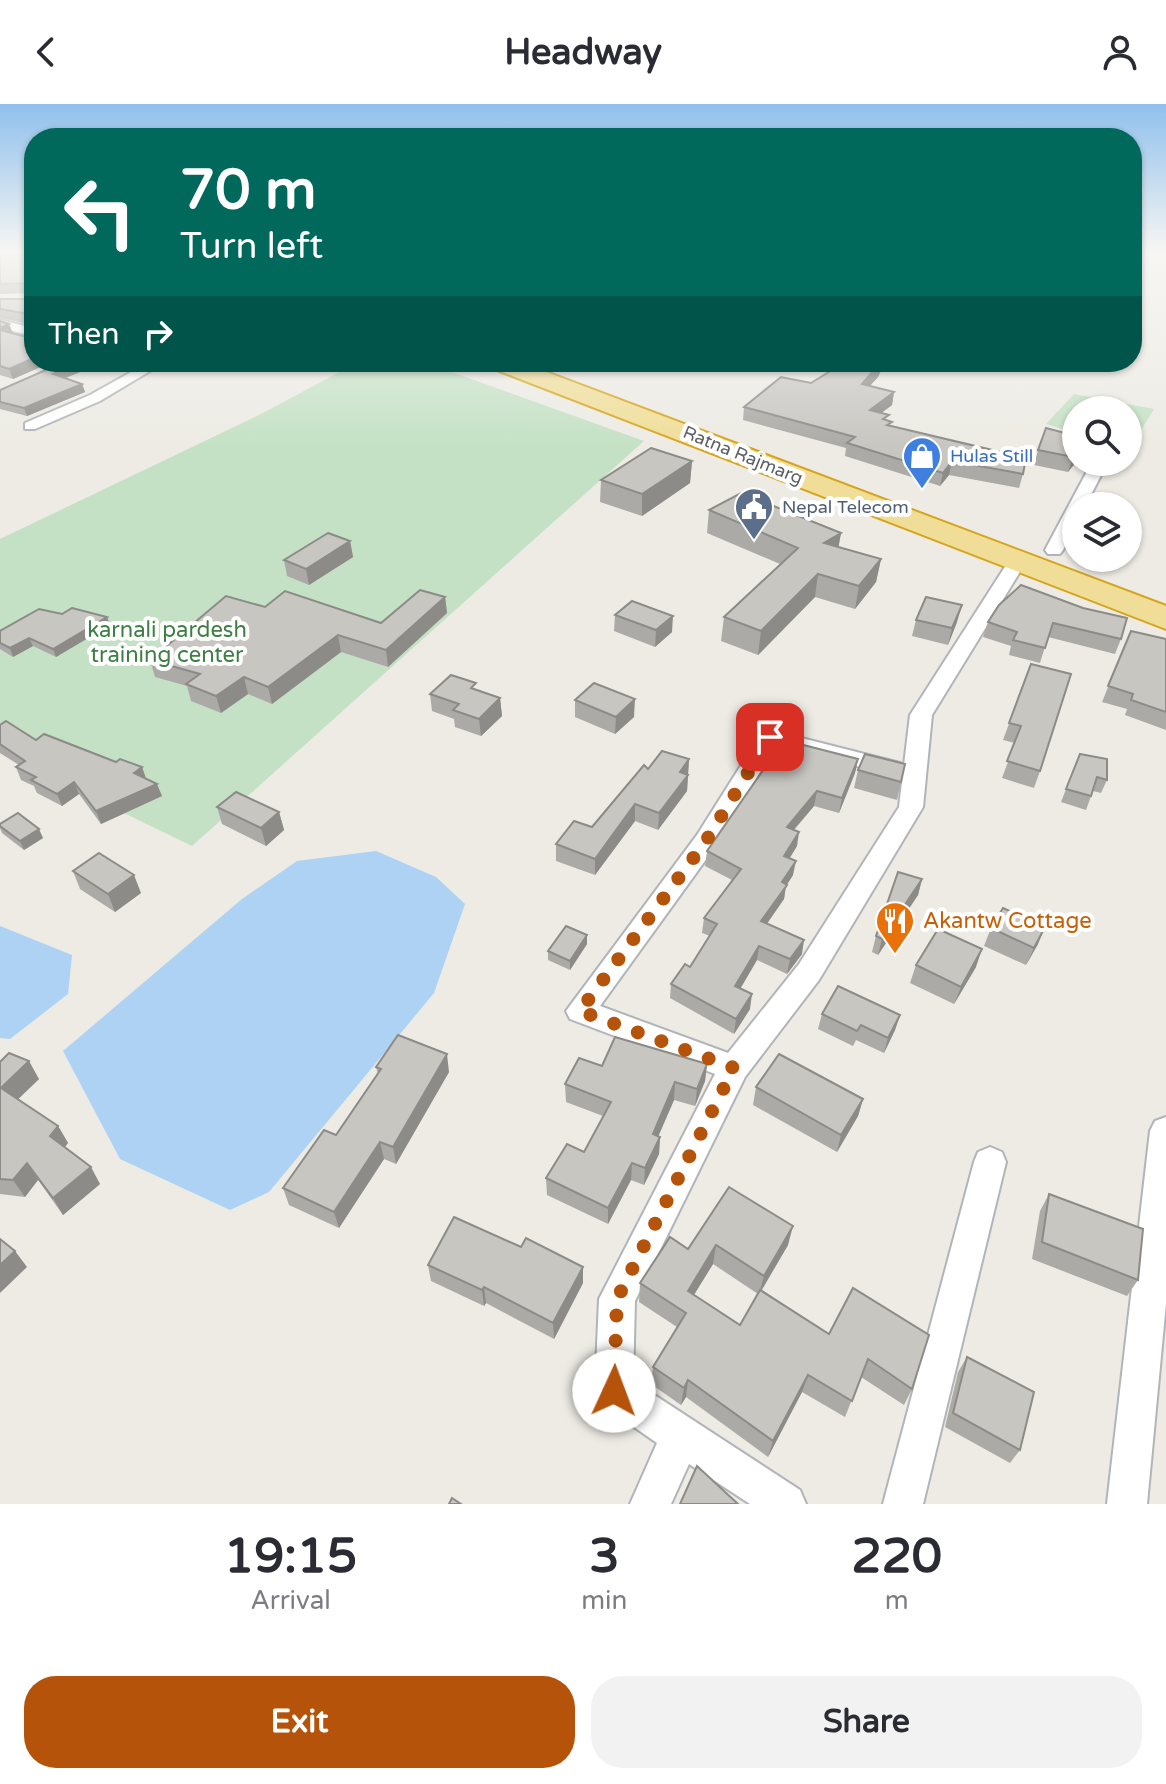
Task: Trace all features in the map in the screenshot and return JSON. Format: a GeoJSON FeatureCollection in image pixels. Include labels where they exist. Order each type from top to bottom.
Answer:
{"type":"FeatureCollection","features":[{"type":"Feature","properties":{"kind":"highway","name":"Ratna Rajmarg"},"geometry":{"type":"LineString","coordinates":[[524,372],[1166,618]]}},
{"type":"Feature","properties":{"kind":"highway","name":"Ratna Rajmarg"},"geometry":{"type":"LineString","coordinates":[[569,372],[1166,591]]}},
{"type":"Feature","properties":{"kind":"street"},"geometry":{"type":"LineString","coordinates":[[0,324],[24,330]]}},
{"type":"Feature","properties":{"kind":"street"},"geometry":{"type":"LineString","coordinates":[[30,426],[95,398],[141,372]]}},
{"type":"Feature","properties":{"kind":"street"},"geometry":{"type":"LineString","coordinates":[[1054,550],[1093,476]]}},
{"type":"Feature","properties":{"kind":"street"},"geometry":{"type":"LineString","coordinates":[[786,1504],[614,1391],[617,1299],[734,1068],[814,965],[911,807],[917,775],[921,715],[1017,562]]}},
{"type":"Feature","properties":{"kind":"street"},"geometry":{"type":"LineString","coordinates":[[734,1068],[580,1011],[706,841],[770,737],[917,775]]}},
{"type":"Feature","properties":{"kind":"street"},"geometry":{"type":"LineString","coordinates":[[1127,1504],[1166,1131]]}},
{"type":"Feature","properties":{"kind":"street"},"geometry":{"type":"LineString","coordinates":[[903,1504],[990,1162]]}},
{"type":"Feature","properties":{"kind":"street"},"geometry":{"type":"LineString","coordinates":[[650,1504],[681,1436]]}},
{"type":"Feature","properties":{"kind":"green space","name":"karnali pardesh training center"},"geometry":{"type":"Polygon","coordinates":[[[339,372],[452,372],[644,441],[192,846],[0,753],[0,539],[261,414],[339,372]]]}},
{"type":"Feature","properties":{"kind":"green space"},"geometry":{"type":"Polygon","coordinates":[[[1062,407],[1062,429],[1046,424],[1062,407]]]}},
{"type":"Feature","properties":{"kind":"green space"},"geometry":{"type":"Polygon","coordinates":[[[1142,407],[1154,409],[1142,428],[1142,407]]]}},
{"type":"Feature","properties":{"kind":"water"},"geometry":{"type":"Polygon","coordinates":[[[376,851],[436,877],[465,904],[434,993],[269,1192],[230,1210],[120,1159],[63,1051],[242,899],[297,861],[376,851]]]}},
{"type":"Feature","properties":{"kind":"water"},"geometry":{"type":"Polygon","coordinates":[[[0,926],[72,955],[68,994],[10,1039],[0,1038],[0,926]]]}},
{"type":"Feature","properties":{"kind":"building"},"geometry":{"type":"Polygon","coordinates":[[[0,330],[24,336],[24,362],[9,369],[0,366],[0,330]]]}},
{"type":"Feature","properties":{"kind":"building"},"geometry":{"type":"Polygon","coordinates":[[[41,372],[58,372],[53,374],[82,384],[24,408],[0,402],[0,390],[41,372]]]}},
{"type":"Feature","properties":{"kind":"building"},"geometry":{"type":"Polygon","coordinates":[[[829,372],[872,372],[862,384],[894,392],[870,410],[889,415],[883,419],[892,422],[887,425],[1026,458],[1023,474],[952,461],[943,473],[847,443],[855,437],[744,407],[781,377],[811,383],[829,372]]]}},
{"type":"Feature","properties":{"kind":"building"},"geometry":{"type":"Polygon","coordinates":[[[1046,428],[1062,432],[1062,455],[1038,450],[1046,428]]]}},
{"type":"Feature","properties":{"kind":"building"},"geometry":{"type":"Polygon","coordinates":[[[651,448],[692,461],[642,494],[601,480],[651,448]]]}},
{"type":"Feature","properties":{"kind":"building"},"geometry":{"type":"Polygon","coordinates":[[[741,493],[841,533],[824,543],[881,559],[859,586],[818,574],[761,631],[724,617],[798,548],[709,510],[741,493]]]}},
{"type":"Feature","properties":{"kind":"building"},"geometry":{"type":"Polygon","coordinates":[[[328,533],[350,541],[306,569],[284,560],[328,533]]]}},
{"type":"Feature","properties":{"kind":"building"},"geometry":{"type":"Polygon","coordinates":[[[1021,585],[1083,608],[1127,618],[1121,639],[1053,623],[1045,648],[1013,640],[1017,632],[988,622],[999,605],[1021,585]]]}},
{"type":"Feature","properties":{"kind":"building"},"geometry":{"type":"Polygon","coordinates":[[[420,590],[445,597],[386,650],[338,635],[268,687],[244,677],[216,696],[186,684],[200,674],[150,660],[226,596],[265,607],[285,591],[381,623],[420,590]]]}},
{"type":"Feature","properties":{"kind":"building"},"geometry":{"type":"Polygon","coordinates":[[[926,597],[962,605],[952,628],[916,620],[926,597]]]}},
{"type":"Feature","properties":{"kind":"building"},"geometry":{"type":"Polygon","coordinates":[[[632,601],[673,616],[656,630],[615,615],[632,601]]]}},
{"type":"Feature","properties":{"kind":"building"},"geometry":{"type":"Polygon","coordinates":[[[72,608],[107,617],[53,649],[29,638],[10,648],[0,643],[0,631],[39,609],[62,614],[72,608]]]}},
{"type":"Feature","properties":{"kind":"building"},"geometry":{"type":"Polygon","coordinates":[[[1131,631],[1166,639],[1166,712],[1131,700],[1133,694],[1108,686],[1131,631]]]}},
{"type":"Feature","properties":{"kind":"building"},"geometry":{"type":"Polygon","coordinates":[[[1031,664],[1071,674],[1040,771],[1007,761],[1021,726],[1009,723],[1031,664]]]}},
{"type":"Feature","properties":{"kind":"building"},"geometry":{"type":"Polygon","coordinates":[[[451,675],[476,683],[471,688],[500,698],[479,719],[453,710],[459,704],[430,694],[451,675]]]}},
{"type":"Feature","properties":{"kind":"building"},"geometry":{"type":"Polygon","coordinates":[[[594,683],[635,699],[616,717],[575,700],[594,683]]]}},
{"type":"Feature","properties":{"kind":"building"},"geometry":{"type":"Polygon","coordinates":[[[6,721],[36,740],[44,734],[116,762],[120,759],[142,767],[134,773],[157,784],[96,811],[74,782],[57,794],[31,780],[36,777],[16,767],[25,761],[0,744],[0,725],[6,721]]]}},
{"type":"Feature","properties":{"kind":"building"},"geometry":{"type":"Polygon","coordinates":[[[784,740],[858,759],[842,798],[817,791],[787,827],[799,832],[784,856],[796,861],[782,882],[787,885],[761,921],[804,940],[790,959],[759,946],[735,986],[752,994],[736,1019],[671,984],[685,964],[690,967],[717,924],[704,918],[741,869],[707,851],[784,740]]]}},
{"type":"Feature","properties":{"kind":"building"},"geometry":{"type":"Polygon","coordinates":[[[662,751],[689,759],[680,772],[688,775],[659,813],[635,804],[595,859],[556,844],[574,821],[592,827],[644,765],[648,769],[662,751]]]}},
{"type":"Feature","properties":{"kind":"building"},"geometry":{"type":"Polygon","coordinates":[[[865,754],[905,764],[901,782],[858,770],[865,754]]]}},
{"type":"Feature","properties":{"kind":"building"},"geometry":{"type":"Polygon","coordinates":[[[1080,754],[1107,759],[1107,780],[1097,777],[1091,796],[1066,789],[1080,754]]]}},
{"type":"Feature","properties":{"kind":"building"},"geometry":{"type":"Polygon","coordinates":[[[236,792],[279,812],[261,828],[217,807],[236,792]]]}},
{"type":"Feature","properties":{"kind":"building"},"geometry":{"type":"Polygon","coordinates":[[[18,813],[39,829],[20,841],[0,826],[18,813]]]}},
{"type":"Feature","properties":{"kind":"building"},"geometry":{"type":"Polygon","coordinates":[[[99,853],[134,875],[108,894],[73,871],[99,853]]]}},
{"type":"Feature","properties":{"kind":"building"},"geometry":{"type":"Polygon","coordinates":[[[898,872],[922,879],[882,939],[876,936],[898,872]]]}},
{"type":"Feature","properties":{"kind":"building"},"geometry":{"type":"Polygon","coordinates":[[[1003,908],[1045,927],[1034,948],[991,928],[1003,908]]]}},
{"type":"Feature","properties":{"kind":"building"},"geometry":{"type":"Polygon","coordinates":[[[566,926],[587,935],[570,961],[548,951],[566,926]]]}},
{"type":"Feature","properties":{"kind":"building"},"geometry":{"type":"Polygon","coordinates":[[[938,929],[982,949],[961,987],[916,965],[938,929]]]}},
{"type":"Feature","properties":{"kind":"building"},"geometry":{"type":"Polygon","coordinates":[[[838,986],[900,1015],[888,1038],[861,1025],[857,1031],[822,1014],[838,986]]]}},
{"type":"Feature","properties":{"kind":"building"},"geometry":{"type":"Polygon","coordinates":[[[398,1035],[447,1054],[393,1147],[380,1142],[334,1212],[283,1188],[324,1130],[336,1135],[381,1069],[376,1067],[398,1035]]]}},
{"type":"Feature","properties":{"kind":"building"},"geometry":{"type":"Polygon","coordinates":[[[615,1037],[707,1064],[697,1089],[675,1082],[653,1134],[660,1137],[645,1168],[632,1163],[608,1208],[546,1178],[567,1144],[584,1152],[611,1102],[565,1084],[579,1058],[602,1066],[615,1037]]]}},
{"type":"Feature","properties":{"kind":"building"},"geometry":{"type":"Polygon","coordinates":[[[9,1053],[29,1061],[1,1088],[58,1126],[50,1136],[91,1167],[53,1198],[27,1163],[13,1180],[0,1179],[0,1062],[9,1053]]]}},
{"type":"Feature","properties":{"kind":"building"},"geometry":{"type":"Polygon","coordinates":[[[779,1054],[863,1099],[841,1135],[756,1087],[779,1054]]]}},
{"type":"Feature","properties":{"kind":"building"},"geometry":{"type":"Polygon","coordinates":[[[729,1187],[793,1226],[764,1276],[716,1245],[688,1291],[740,1325],[760,1290],[829,1334],[853,1288],[929,1335],[912,1389],[868,1359],[852,1401],[808,1375],[773,1441],[688,1380],[684,1388],[653,1367],[686,1313],[640,1283],[670,1237],[688,1249],[729,1187]]]}},
{"type":"Feature","properties":{"kind":"building"},"geometry":{"type":"Polygon","coordinates":[[[1049,1194],[1143,1229],[1138,1280],[1042,1242],[1049,1194]]]}},
{"type":"Feature","properties":{"kind":"building"},"geometry":{"type":"Polygon","coordinates":[[[454,1217],[521,1247],[526,1238],[583,1267],[553,1323],[484,1287],[482,1290],[428,1265],[454,1217]]]}},
{"type":"Feature","properties":{"kind":"building"},"geometry":{"type":"Polygon","coordinates":[[[0,1239],[15,1251],[0,1265],[0,1239]]]}},
{"type":"Feature","properties":{"kind":"building"},"geometry":{"type":"Polygon","coordinates":[[[967,1357],[1034,1392],[1020,1450],[953,1413],[967,1357]]]}},
{"type":"Feature","properties":{"kind":"building"},"geometry":{"type":"Polygon","coordinates":[[[697,1466],[738,1504],[680,1504],[697,1466]]]}},
{"type":"Feature","properties":{"kind":"place","name":"Hulas Still"},"geometry":{"type":"Point","coordinates":[922,490]}},
{"type":"Feature","properties":{"kind":"place","name":"Nepal Telecom"},"geometry":{"type":"Point","coordinates":[754,541]}},
{"type":"Feature","properties":{"kind":"place","name":"Akantw Cottage"},"geometry":{"type":"Point","coordinates":[895,955]}},
{"type":"Feature","properties":{"kind":"route"},"geometry":{"type":"LineString","coordinates":[[614,1391],[617,1299],[734,1068],[580,1011],[706,841],[770,737]]}}]}
